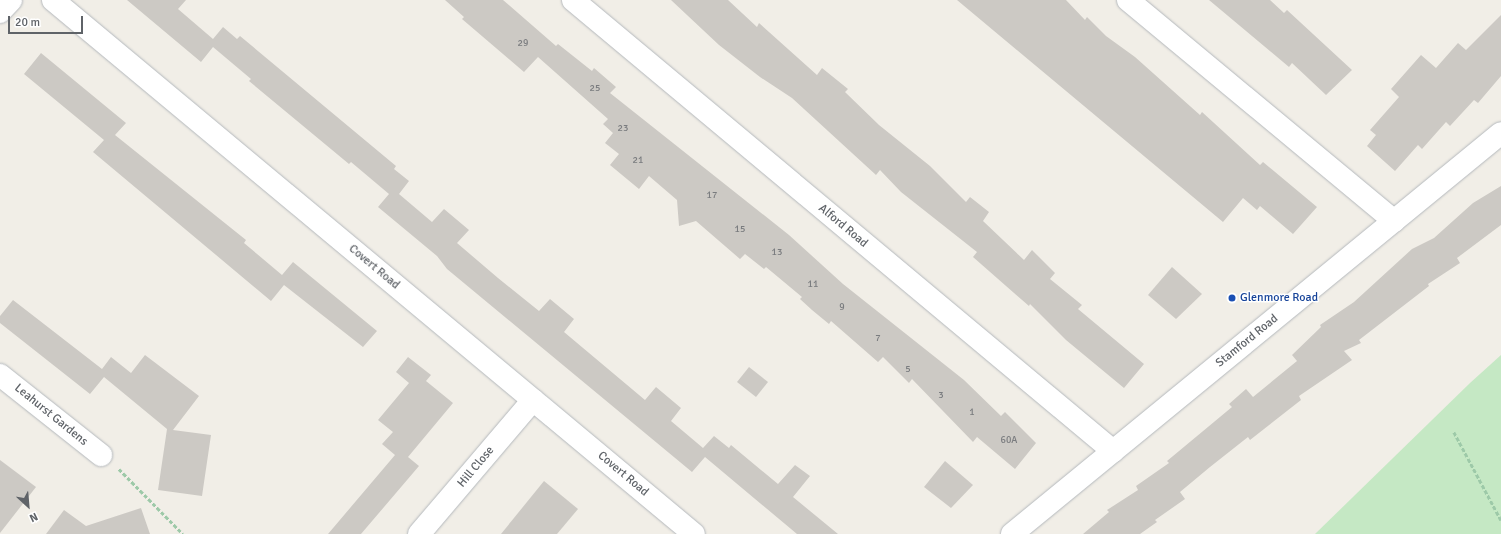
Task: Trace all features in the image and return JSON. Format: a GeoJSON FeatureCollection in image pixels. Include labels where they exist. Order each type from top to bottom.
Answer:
{"type":"FeatureCollection","features":[{"type":"Feature","properties":{"kind":"street"},"geometry":{"type":"LineString","coordinates":[[0,12],[11,0]]}},
{"type":"Feature","properties":{"kind":"street","name":"Covert Road"},"geometry":{"type":"LineString","coordinates":[[53,0],[694,534]]}},
{"type":"Feature","properties":{"kind":"street","name":"Alford Road"},"geometry":{"type":"LineString","coordinates":[[573,0],[1113,451]]}},
{"type":"Feature","properties":{"kind":"street"},"geometry":{"type":"LineString","coordinates":[[1128,0],[1394,221]]}},
{"type":"Feature","properties":{"kind":"street","name":"Stamford Road"},"geometry":{"type":"LineString","coordinates":[[1012,534],[1501,133]]}},
{"type":"Feature","properties":{"kind":"street","name":"Leahurst Gardens"},"geometry":{"type":"LineString","coordinates":[[0,375],[101,455]]}},
{"type":"Feature","properties":{"kind":"street","name":"Hill Close"},"geometry":{"type":"LineString","coordinates":[[419,534],[533,400]]}},
{"type":"Feature","properties":{"kind":"path"},"geometry":{"type":"LineString","coordinates":[[1454,432],[1501,520]]}},
{"type":"Feature","properties":{"kind":"path"},"geometry":{"type":"LineString","coordinates":[[101,455],[128,477],[184,534]]}},
{"type":"Feature","properties":{"kind":"green space"},"geometry":{"type":"Polygon","coordinates":[[[1501,355],[1501,534],[1315,534],[1470,383],[1501,355]]]}},
{"type":"Feature","properties":{"kind":"building"},"geometry":{"type":"Polygon","coordinates":[[[127,0],[186,0],[178,9],[213,39],[223,27],[237,39],[240,36],[396,166],[394,169],[409,181],[399,194],[432,222],[444,209],[469,230],[457,243],[498,278],[539,311],[550,299],[574,319],[564,332],[645,400],[656,387],[681,408],[671,421],[703,448],[714,436],[729,448],[731,445],[778,484],[795,465],[810,476],[793,497],[838,534],[797,534],[705,457],[692,472],[447,269],[437,256],[378,207],[389,194],[351,162],[349,164],[249,81],[251,79],[213,47],[201,62],[127,0]]]}},
{"type":"Feature","properties":{"kind":"building"},"geometry":{"type":"Polygon","coordinates":[[[445,0],[503,0],[556,46],[558,44],[592,71],[594,68],[616,87],[610,93],[789,235],[843,284],[964,380],[1001,416],[1005,412],[1036,443],[1015,469],[977,437],[973,442],[912,379],[909,383],[883,357],[878,362],[831,321],[829,324],[812,310],[800,299],[802,297],[766,267],[764,269],[745,254],[740,259],[696,221],[679,226],[677,200],[649,176],[639,189],[610,165],[619,154],[605,143],[613,133],[603,124],[608,119],[538,57],[524,72],[462,19],[464,17],[445,0]]]}},
{"type":"Feature","properties":{"kind":"building"},"geometry":{"type":"Polygon","coordinates":[[[671,0],[728,0],[757,27],[759,23],[817,75],[822,68],[848,89],[845,92],[879,125],[930,166],[966,202],[970,197],[989,212],[983,221],[1024,260],[1032,250],[1055,273],[1050,279],[1082,305],[1078,309],[1144,364],[1124,388],[1066,340],[1030,304],[1029,306],[973,257],[977,252],[901,192],[880,170],[876,175],[792,98],[760,77],[719,45],[671,0]]]}},
{"type":"Feature","properties":{"kind":"building"},"geometry":{"type":"Polygon","coordinates":[[[957,0],[1066,0],[1085,20],[1087,17],[1106,36],[1135,57],[1200,115],[1202,112],[1260,165],[1263,162],[1317,207],[1293,234],[1260,206],[1257,210],[1243,198],[1223,222],[957,0]]]}},
{"type":"Feature","properties":{"kind":"building"},"geometry":{"type":"Polygon","coordinates":[[[1209,0],[1270,0],[1284,13],[1287,10],[1352,70],[1326,95],[1292,63],[1289,67],[1209,0]]]}},
{"type":"Feature","properties":{"kind":"building"},"geometry":{"type":"Polygon","coordinates":[[[1501,15],[1501,76],[1478,103],[1474,100],[1450,126],[1446,122],[1422,149],[1418,145],[1395,171],[1367,146],[1376,135],[1370,130],[1399,97],[1391,89],[1421,55],[1436,68],[1458,43],[1466,50],[1501,15]]]}},
{"type":"Feature","properties":{"kind":"building"},"geometry":{"type":"Polygon","coordinates":[[[41,53],[126,123],[115,135],[246,240],[244,243],[282,275],[293,262],[377,331],[363,347],[284,285],[271,301],[93,152],[104,140],[24,74],[41,53]]]}},
{"type":"Feature","properties":{"kind":"building"},"geometry":{"type":"Polygon","coordinates":[[[1501,186],[1501,225],[1457,258],[1460,263],[1428,284],[1429,286],[1359,340],[1361,343],[1344,351],[1352,360],[1299,396],[1301,400],[1250,440],[1248,437],[1210,467],[1180,492],[1185,499],[1155,520],[1157,522],[1140,534],[1083,534],[1109,512],[1107,510],[1138,490],[1136,486],[1169,463],[1167,461],[1232,407],[1229,404],[1246,389],[1253,397],[1297,361],[1292,355],[1321,327],[1320,325],[1354,302],[1412,249],[1434,238],[1473,203],[1501,186]]]}},
{"type":"Feature","properties":{"kind":"building"},"geometry":{"type":"Polygon","coordinates":[[[1172,267],[1202,294],[1176,319],[1148,295],[1172,267]]]}},
{"type":"Feature","properties":{"kind":"building"},"geometry":{"type":"Polygon","coordinates":[[[13,300],[102,369],[111,357],[131,373],[145,355],[199,396],[173,430],[211,435],[202,496],[158,490],[167,429],[104,377],[90,394],[0,323],[0,316],[13,300]]]}},
{"type":"Feature","properties":{"kind":"building"},"geometry":{"type":"Polygon","coordinates":[[[408,357],[431,375],[426,381],[453,403],[408,457],[419,466],[361,534],[328,534],[395,455],[382,444],[393,432],[378,420],[409,383],[396,372],[408,357]]]}},
{"type":"Feature","properties":{"kind":"building"},"geometry":{"type":"Polygon","coordinates":[[[749,367],[768,382],[756,397],[737,382],[749,367]]]}},
{"type":"Feature","properties":{"kind":"building"},"geometry":{"type":"Polygon","coordinates":[[[0,460],[36,487],[0,533],[0,460]]]}},
{"type":"Feature","properties":{"kind":"building"},"geometry":{"type":"Polygon","coordinates":[[[945,461],[973,485],[951,508],[924,487],[945,461]]]}},
{"type":"Feature","properties":{"kind":"building"},"geometry":{"type":"Polygon","coordinates":[[[544,481],[578,509],[557,534],[501,534],[544,481]]]}},
{"type":"Feature","properties":{"kind":"building"},"geometry":{"type":"Polygon","coordinates":[[[141,508],[150,534],[46,534],[64,510],[86,526],[141,508]]]}},
{"type":"Feature","properties":{"kind":"place","name":"Glenmore Road"},"geometry":{"type":"Point","coordinates":[1232,298]}}]}
